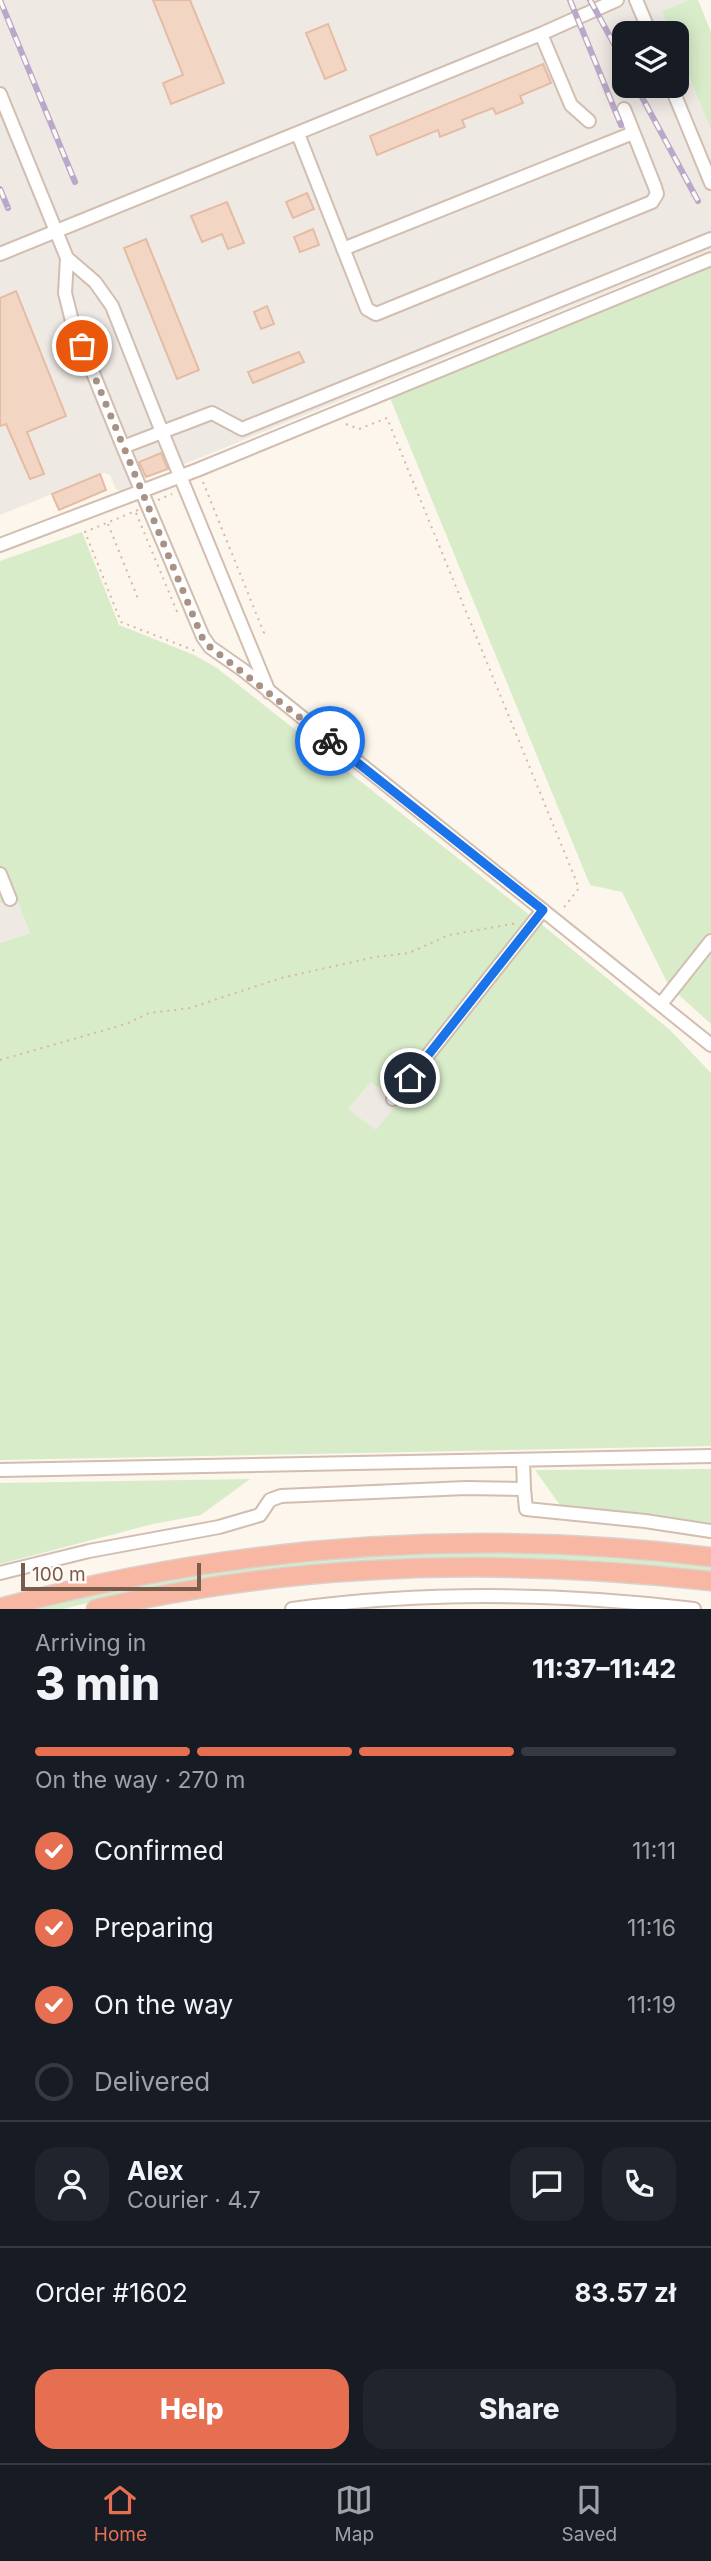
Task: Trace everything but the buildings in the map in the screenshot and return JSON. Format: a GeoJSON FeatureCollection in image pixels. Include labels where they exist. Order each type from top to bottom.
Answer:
{"type":"FeatureCollection","features":[{"type":"Feature","properties":{"kind":"highway"},"geometry":{"type":"LineString","coordinates":[[0,1608],[162,1571],[348,1548],[516,1543],[614,1547],[711,1557]]}},
{"type":"Feature","properties":{"kind":"highway"},"geometry":{"type":"LineString","coordinates":[[96,1609],[245,1582],[387,1569],[562,1568],[711,1581]]}},
{"type":"Feature","properties":{"kind":"street"},"geometry":{"type":"LineString","coordinates":[[0,254],[541,34],[617,0]]}},
{"type":"Feature","properties":{"kind":"street"},"geometry":{"type":"LineString","coordinates":[[636,0],[645,21]]}},
{"type":"Feature","properties":{"kind":"street"},"geometry":{"type":"LineString","coordinates":[[541,34],[571,105],[589,121]]}},
{"type":"Feature","properties":{"kind":"street"},"geometry":{"type":"LineString","coordinates":[[0,94],[67,258],[65,293],[72,321],[202,637],[210,647],[711,1045]]}},
{"type":"Feature","properties":{"kind":"street"},"geometry":{"type":"LineString","coordinates":[[676,98],[711,183]]}},
{"type":"Feature","properties":{"kind":"street"},"geometry":{"type":"LineString","coordinates":[[298,134],[367,309],[376,314],[652,202],[657,194],[655,187],[624,109]]}},
{"type":"Feature","properties":{"kind":"street"},"geometry":{"type":"LineString","coordinates":[[343,249],[633,133]]}},
{"type":"Feature","properties":{"kind":"street"},"geometry":{"type":"LineString","coordinates":[[123,447],[212,413],[242,429],[711,239]]}},
{"type":"Feature","properties":{"kind":"street"},"geometry":{"type":"LineString","coordinates":[[67,258],[95,282],[112,306],[269,692]]}},
{"type":"Feature","properties":{"kind":"street"},"geometry":{"type":"LineString","coordinates":[[0,545],[143,491],[183,482],[711,259]]}},
{"type":"Feature","properties":{"kind":"street"},"geometry":{"type":"LineString","coordinates":[[0,874],[10,899]]}},
{"type":"Feature","properties":{"kind":"street"},"geometry":{"type":"LineString","coordinates":[[393,1099],[530,926],[540,908]]}},
{"type":"Feature","properties":{"kind":"street"},"geometry":{"type":"LineString","coordinates":[[661,1004],[711,941]]}},
{"type":"Feature","properties":{"kind":"street"},"geometry":{"type":"LineString","coordinates":[[0,1471],[711,1456]]}},
{"type":"Feature","properties":{"kind":"street"},"geometry":{"type":"LineString","coordinates":[[523,1460],[526,1509],[645,1521],[711,1531]]}},
{"type":"Feature","properties":{"kind":"street"},"geometry":{"type":"LineString","coordinates":[[0,1573],[89,1551],[219,1527],[260,1515],[270,1500],[281,1496],[466,1488],[524,1489]]}},
{"type":"Feature","properties":{"kind":"street"},"geometry":{"type":"LineString","coordinates":[[292,1609],[446,1597],[499,1597],[694,1609]]}},
{"type":"Feature","properties":{"kind":"path"},"geometry":{"type":"LineString","coordinates":[[342,422],[359,429],[387,418],[579,888],[555,919]]}},
{"type":"Feature","properties":{"kind":"path"},"geometry":{"type":"LineString","coordinates":[[203,655],[121,622],[85,532],[136,512],[183,482],[202,480],[264,633],[247,639]]}},
{"type":"Feature","properties":{"kind":"path"},"geometry":{"type":"LineString","coordinates":[[136,512],[178,614]]}},
{"type":"Feature","properties":{"kind":"path"},"geometry":{"type":"LineString","coordinates":[[107,523],[139,601]]}},
{"type":"Feature","properties":{"kind":"path"},"geometry":{"type":"LineString","coordinates":[[0,1060],[126,1024],[149,1013],[190,1008],[281,978],[375,957],[409,953],[449,935],[484,927],[520,923],[530,926]]}},
{"type":"Feature","properties":{"kind":"shaded area"},"geometry":{"type":"Polygon","coordinates":[[[0,0],[690,0],[663,11],[667,21],[612,21],[612,98],[689,98],[689,76],[711,130],[711,250],[182,465],[179,458],[167,463],[163,452],[139,461],[144,476],[131,481],[131,486],[121,491],[116,489],[110,475],[104,473],[0,515],[0,0]]]}},
{"type":"Feature","properties":{"kind":"shaded area"},"geometry":{"type":"Polygon","coordinates":[[[16,896],[30,933],[0,943],[0,903],[16,896]]]}},
{"type":"Feature","properties":{"kind":"shaded area"},"geometry":{"type":"Polygon","coordinates":[[[371,1082],[398,1103],[376,1131],[348,1109],[371,1082]]]}},
{"type":"Feature","properties":{"kind":"green space"},"geometry":{"type":"Polygon","coordinates":[[[690,0],[698,0],[711,32],[711,130],[689,76],[689,21],[666,21],[662,11],[690,0]]]}},
{"type":"Feature","properties":{"kind":"green space"},"geometry":{"type":"Polygon","coordinates":[[[711,267],[711,1024],[669,986],[622,892],[590,885],[390,398],[711,267]]]}},
{"type":"Feature","properties":{"kind":"green space"},"geometry":{"type":"Polygon","coordinates":[[[82,532],[119,625],[194,655],[217,668],[540,923],[670,1030],[711,1073],[711,1446],[0,1460],[0,943],[30,933],[16,897],[0,903],[0,561],[82,532]],[[371,1082],[348,1109],[376,1130],[398,1103],[371,1082]]]}},
{"type":"Feature","properties":{"kind":"green space"},"geometry":{"type":"Polygon","coordinates":[[[711,1469],[711,1523],[560,1505],[535,1470],[711,1469]]]}},
{"type":"Feature","properties":{"kind":"green space"},"geometry":{"type":"Polygon","coordinates":[[[250,1479],[201,1515],[153,1524],[0,1564],[0,1483],[250,1479]]]}},
{"type":"Feature","properties":{"kind":"green space"},"geometry":{"type":"Polygon","coordinates":[[[431,1551],[598,1554],[711,1566],[711,1573],[599,1561],[517,1558],[380,1561],[99,1600],[63,1609],[29,1609],[138,1584],[282,1561],[431,1551]]]}},
{"type":"Feature","properties":{"kind":"railway"},"geometry":{"type":"LineString","coordinates":[[0,0],[75,182]]}},
{"type":"Feature","properties":{"kind":"railway"},"geometry":{"type":"LineString","coordinates":[[570,0],[621,125]]}},
{"type":"Feature","properties":{"kind":"railway"},"geometry":{"type":"LineString","coordinates":[[590,0],[612,40]]}},
{"type":"Feature","properties":{"kind":"railway"},"geometry":{"type":"LineString","coordinates":[[642,98],[698,201]]}},
{"type":"Feature","properties":{"kind":"railway"},"geometry":{"type":"LineString","coordinates":[[0,189],[8,208]]}},
{"type":"Feature","properties":{"kind":"way so far"},"geometry":{"type":"LineString","coordinates":[[82,346],[202,637],[210,647],[243,670],[330,741]]}},
{"type":"Feature","properties":{"kind":"route"},"geometry":{"type":"LineString","coordinates":[[330,741],[543,910],[410,1078]]}}]}
